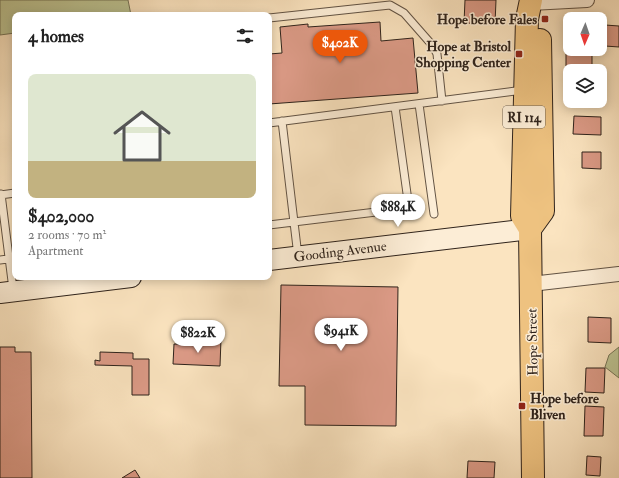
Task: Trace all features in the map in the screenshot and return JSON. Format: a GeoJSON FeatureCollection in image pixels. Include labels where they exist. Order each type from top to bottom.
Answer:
{"type":"FeatureCollection","features":[{"type":"Feature","properties":{"kind":"main road","name":"Hope Street"},"geometry":{"type":"LineString","coordinates":[[531,2],[527,19],[522,216],[530,229],[533,478]]}},
{"type":"Feature","properties":{"kind":"main road","name":"RI 114"},"geometry":{"type":"LineString","coordinates":[[530,229],[543,211],[539,18],[531,2]]}},
{"type":"Feature","properties":{"kind":"main road","name":"Gooding Avenue"},"geometry":{"type":"LineString","coordinates":[[272,260],[530,229]]}},
{"type":"Feature","properties":{"kind":"main road"},"geometry":{"type":"LineString","coordinates":[[7,292],[106,280]]}},
{"type":"Feature","properties":{"kind":"street"},"geometry":{"type":"LineString","coordinates":[[531,2],[587,0]]}},
{"type":"Feature","properties":{"kind":"street"},"geometry":{"type":"LineString","coordinates":[[531,284],[619,274]]}},
{"type":"Feature","properties":{"kind":"lane"},"geometry":{"type":"LineString","coordinates":[[272,18],[390,6],[404,13],[433,46],[437,54],[442,100]]}},
{"type":"Feature","properties":{"kind":"lane"},"geometry":{"type":"LineString","coordinates":[[272,123],[525,89]]}},
{"type":"Feature","properties":{"kind":"lane"},"geometry":{"type":"LineString","coordinates":[[419,104],[434,214]]}},
{"type":"Feature","properties":{"kind":"lane"},"geometry":{"type":"LineString","coordinates":[[272,225],[409,208],[395,107]]}},
{"type":"Feature","properties":{"kind":"lane"},"geometry":{"type":"LineString","coordinates":[[282,121],[298,256]]}},
{"type":"Feature","properties":{"kind":"lane"},"geometry":{"type":"LineString","coordinates":[[7,292],[12,258],[0,194],[12,192]]}},
{"type":"Feature","properties":{"kind":"lane"},"geometry":{"type":"LineString","coordinates":[[0,260],[12,258]]}},
{"type":"Feature","properties":{"kind":"green space"},"geometry":{"type":"Polygon","coordinates":[[[0,0],[128,0],[130,12],[12,12],[12,33],[0,35],[0,0]]]}},
{"type":"Feature","properties":{"kind":"green space"},"geometry":{"type":"Polygon","coordinates":[[[619,347],[619,378],[605,367],[609,355],[619,347]]]}},
{"type":"Feature","properties":{"kind":"building"},"geometry":{"type":"Polygon","coordinates":[[[465,0],[496,0],[495,24],[464,23],[465,0]]]}},
{"type":"Feature","properties":{"kind":"building"},"geometry":{"type":"Polygon","coordinates":[[[380,22],[381,41],[413,38],[418,93],[272,104],[272,54],[282,53],[280,27],[308,24],[308,27],[380,22]]]}},
{"type":"Feature","properties":{"kind":"building"},"geometry":{"type":"Polygon","coordinates":[[[607,25],[619,26],[619,47],[607,46],[607,25]]]}},
{"type":"Feature","properties":{"kind":"building"},"geometry":{"type":"Polygon","coordinates":[[[566,56],[592,56],[592,64],[566,64],[566,56]]]}},
{"type":"Feature","properties":{"kind":"building"},"geometry":{"type":"Polygon","coordinates":[[[574,116],[601,117],[601,135],[573,134],[574,116]]]}},
{"type":"Feature","properties":{"kind":"building"},"geometry":{"type":"Polygon","coordinates":[[[582,152],[601,152],[601,169],[582,168],[582,152]]]}},
{"type":"Feature","properties":{"kind":"building"},"geometry":{"type":"Polygon","coordinates":[[[281,285],[398,287],[396,426],[305,425],[305,386],[279,386],[281,285]]]}},
{"type":"Feature","properties":{"kind":"building"},"geometry":{"type":"Polygon","coordinates":[[[588,317],[611,318],[611,343],[588,342],[588,317]]]}},
{"type":"Feature","properties":{"kind":"building"},"geometry":{"type":"Polygon","coordinates":[[[209,339],[221,339],[220,366],[173,364],[174,344],[209,345],[209,339]]]}},
{"type":"Feature","properties":{"kind":"building"},"geometry":{"type":"Polygon","coordinates":[[[0,347],[15,347],[15,352],[31,352],[32,478],[0,478],[0,347]]]}},
{"type":"Feature","properties":{"kind":"building"},"geometry":{"type":"Polygon","coordinates":[[[100,352],[133,353],[133,359],[149,359],[149,395],[132,395],[132,366],[95,365],[95,360],[100,361],[100,352]]]}},
{"type":"Feature","properties":{"kind":"building"},"geometry":{"type":"Polygon","coordinates":[[[586,368],[605,368],[604,393],[585,392],[586,368]]]}},
{"type":"Feature","properties":{"kind":"building"},"geometry":{"type":"Polygon","coordinates":[[[585,406],[604,407],[603,436],[584,436],[585,406]]]}},
{"type":"Feature","properties":{"kind":"building"},"geometry":{"type":"Polygon","coordinates":[[[587,456],[601,457],[600,476],[586,475],[587,456]]]}},
{"type":"Feature","properties":{"kind":"building"},"geometry":{"type":"Polygon","coordinates":[[[468,461],[495,462],[494,478],[467,478],[468,461]]]}},
{"type":"Feature","properties":{"kind":"building"},"geometry":{"type":"Polygon","coordinates":[[[135,470],[140,478],[122,478],[135,470]]]}},
{"type":"Feature","properties":{"kind":"place","name":"Hope before Fales"},"geometry":{"type":"Point","coordinates":[545,19]}},
{"type":"Feature","properties":{"kind":"place","name":"Hope at Bristol Shopping Center"},"geometry":{"type":"Point","coordinates":[519,54]}},
{"type":"Feature","properties":{"kind":"place","name":"Hope before Bliven"},"geometry":{"type":"Point","coordinates":[522,406]}}]}
